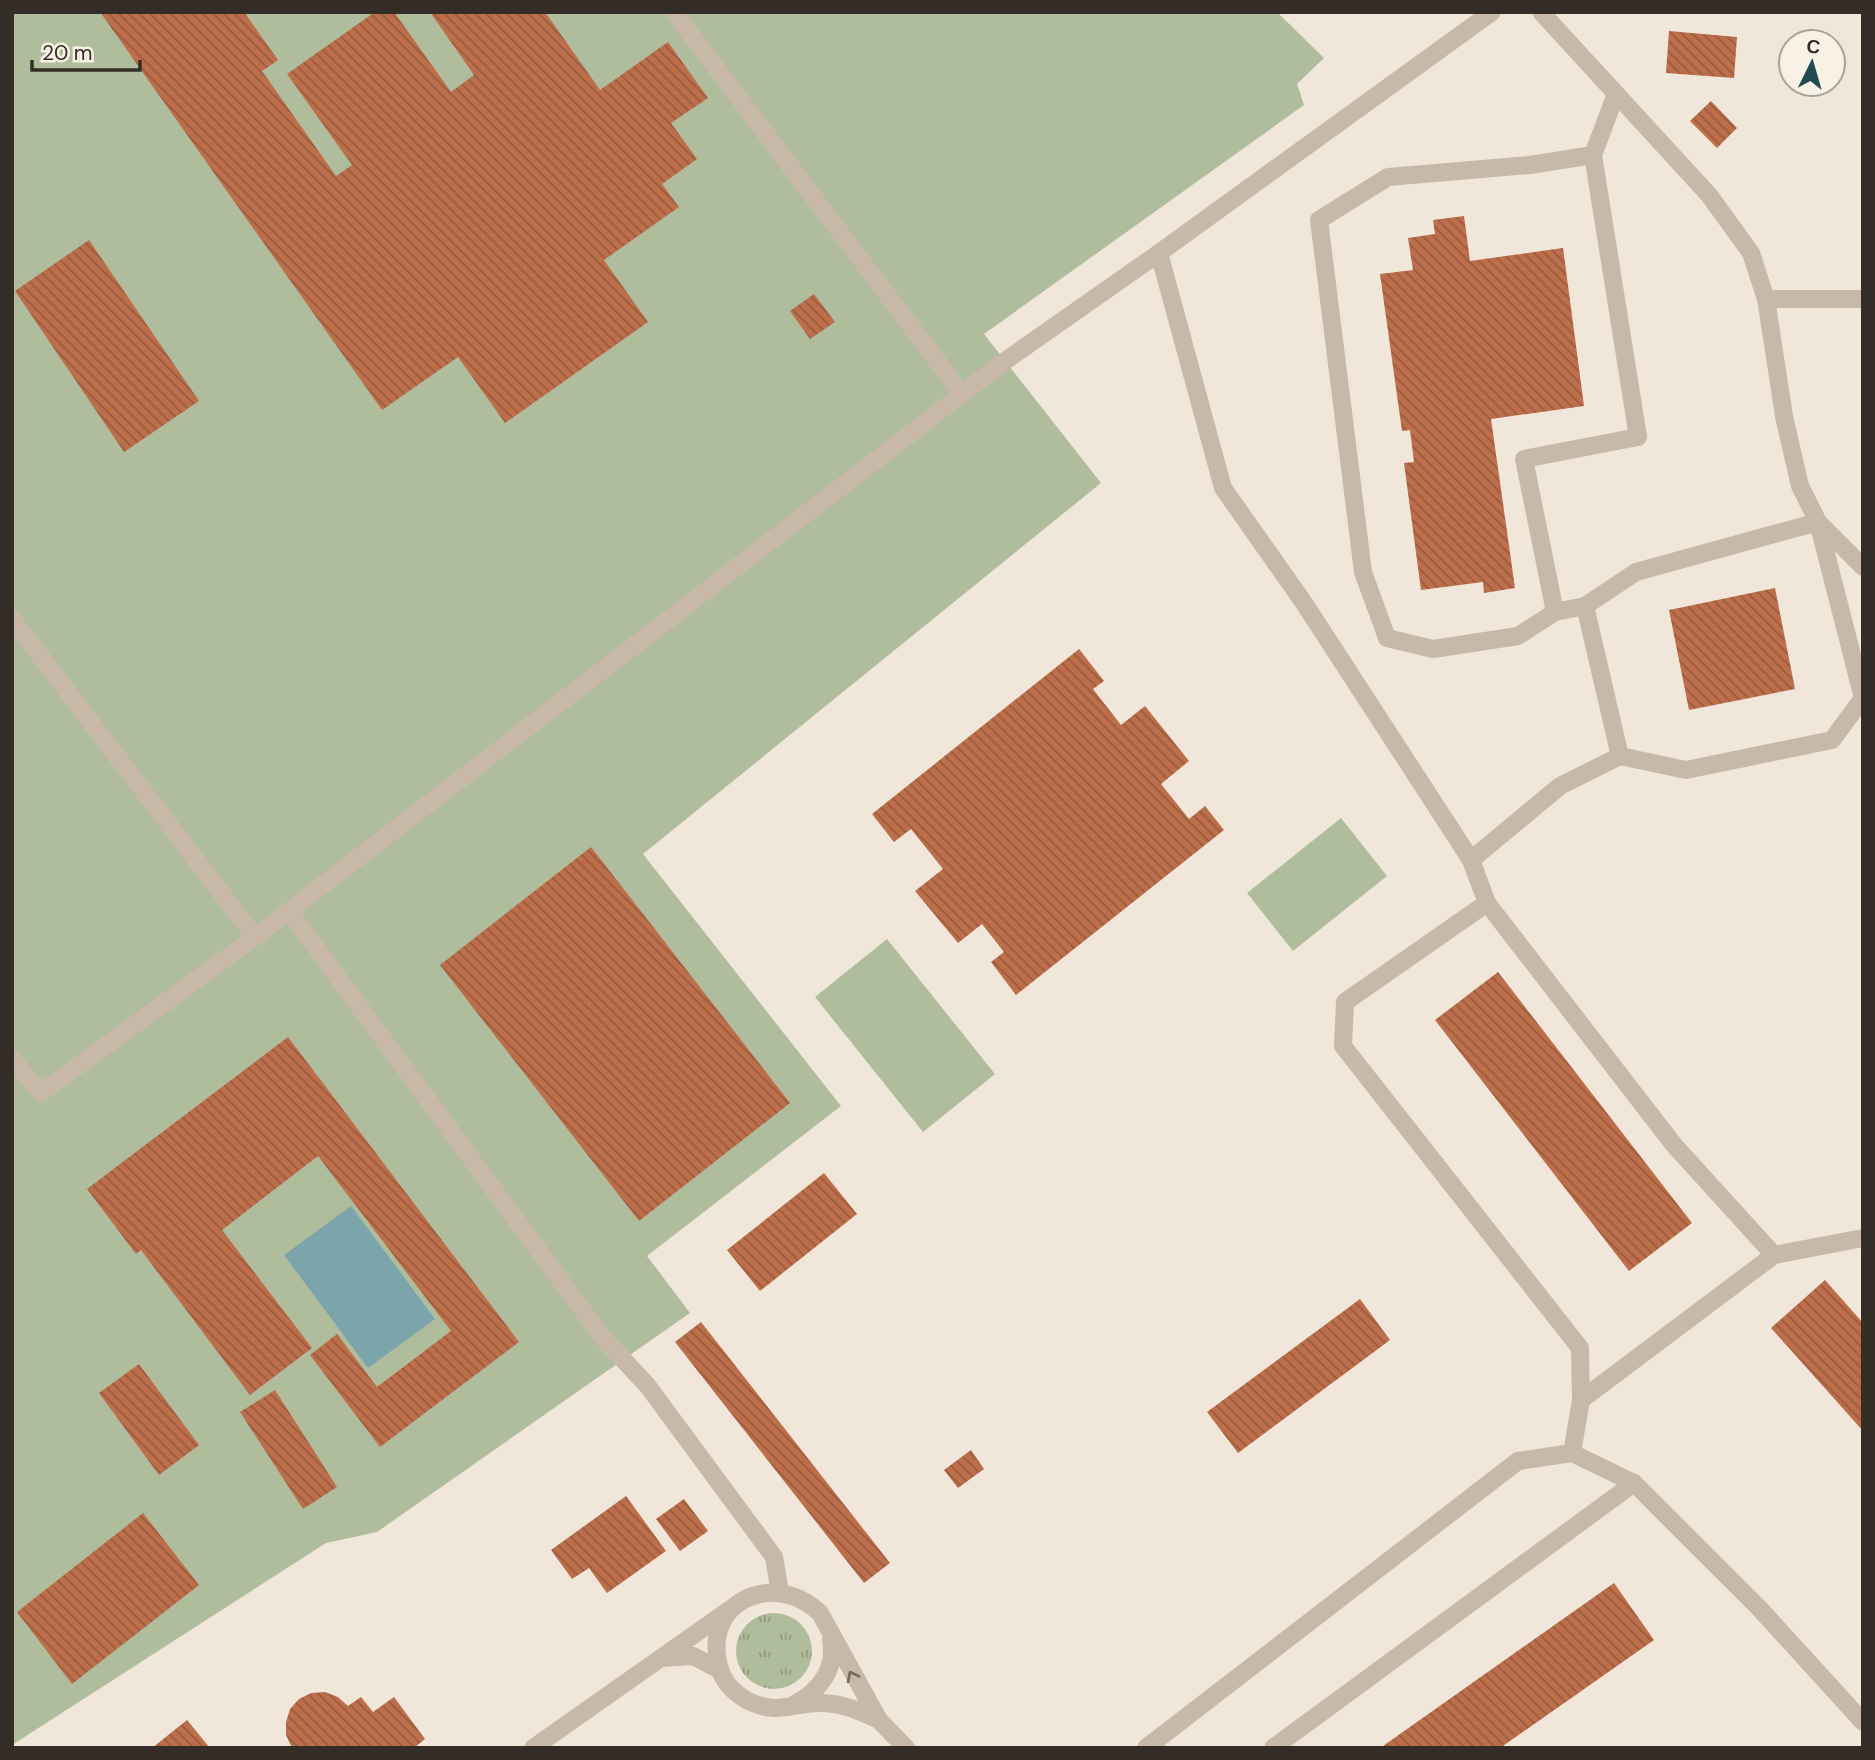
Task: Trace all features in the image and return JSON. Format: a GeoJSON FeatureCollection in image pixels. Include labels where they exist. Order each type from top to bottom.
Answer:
{"type":"FeatureCollection","features":[{"type":"Feature","properties":{"kind":"street"},"geometry":{"type":"LineString","coordinates":[[674,12],[962,394]]}},
{"type":"Feature","properties":{"kind":"street"},"geometry":{"type":"LineString","coordinates":[[12,1059],[41,1093],[255,937],[962,394],[1492,12]]}},
{"type":"Feature","properties":{"kind":"street"},"geometry":{"type":"LineString","coordinates":[[1471,860],[1560,786],[1620,756],[1686,770],[1832,740],[1863,698],[1818,522],[1800,486],[1786,428],[1766,299],[1751,253],[1709,195],[1541,12]]}},
{"type":"Feature","properties":{"kind":"street"},"geometry":{"type":"LineString","coordinates":[[1555,612],[1524,459],[1638,437],[1593,155],[1616,94]]}},
{"type":"Feature","properties":{"kind":"street"},"geometry":{"type":"LineString","coordinates":[[1593,155],[1530,165],[1388,177],[1319,220],[1363,572],[1387,638],[1433,649],[1518,636],[1555,612],[1585,606],[1636,572],[1818,522]]}},
{"type":"Feature","properties":{"kind":"street"},"geometry":{"type":"LineString","coordinates":[[1159,253],[1223,488],[1304,603],[1471,860],[1487,903],[1674,1145],[1774,1255]]}},
{"type":"Feature","properties":{"kind":"street"},"geometry":{"type":"LineString","coordinates":[[1766,299],[1863,299]]}},
{"type":"Feature","properties":{"kind":"street"},"geometry":{"type":"LineString","coordinates":[[1818,522],[1863,567]]}},
{"type":"Feature","properties":{"kind":"street"},"geometry":{"type":"LineString","coordinates":[[1585,606],[1620,756]]}},
{"type":"Feature","properties":{"kind":"street"},"geometry":{"type":"LineString","coordinates":[[12,619],[255,937]]}},
{"type":"Feature","properties":{"kind":"street"},"geometry":{"type":"LineString","coordinates":[[1487,903],[1345,1002],[1343,1046],[1580,1348],[1581,1400],[1573,1453]]}},
{"type":"Feature","properties":{"kind":"street"},"geometry":{"type":"LineString","coordinates":[[289,911],[603,1338],[647,1385],[774,1557],[779,1573],[779,1592]]}},
{"type":"Feature","properties":{"kind":"street"},"geometry":{"type":"LineString","coordinates":[[1581,1400],[1774,1255],[1863,1238]]}},
{"type":"Feature","properties":{"kind":"street"},"geometry":{"type":"LineString","coordinates":[[1146,1748],[1518,1461],[1573,1453],[1634,1483],[1760,1609],[1863,1722]]}},
{"type":"Feature","properties":{"kind":"street"},"geometry":{"type":"LineString","coordinates":[[1273,1748],[1634,1483]]}},
{"type":"Feature","properties":{"kind":"street"},"geometry":{"type":"LineString","coordinates":[[533,1748],[738,1604],[754,1595],[779,1592],[807,1601],[820,1613],[879,1720],[906,1748]]}},
{"type":"Feature","properties":{"kind":"street"},"geometry":{"type":"LineString","coordinates":[[738,1604],[725,1618],[718,1634],[716,1652],[720,1670],[729,1686],[743,1698],[759,1706],[777,1708],[795,1704],[847,1706],[879,1720]]}},
{"type":"Feature","properties":{"kind":"street"},"geometry":{"type":"LineString","coordinates":[[795,1704],[811,1695],[823,1682],[832,1656],[829,1629]]}},
{"type":"Feature","properties":{"kind":"street"},"geometry":{"type":"LineString","coordinates":[[656,1660],[677,1655],[693,1656],[720,1670]]}},
{"type":"Feature","properties":{"kind":"green space"},"geometry":{"type":"Polygon","coordinates":[[[12,12],[1277,12],[1324,58],[1297,84],[1304,105],[984,334],[1101,483],[643,854],[841,1106],[647,1256],[690,1313],[377,1532],[326,1543],[12,1745],[12,12]]]}},
{"type":"Feature","properties":{"kind":"green space"},"geometry":{"type":"Polygon","coordinates":[[[1341,818],[1387,876],[1293,951],[1247,893],[1341,818]]]}},
{"type":"Feature","properties":{"kind":"green space"},"geometry":{"type":"Polygon","coordinates":[[[887,939],[995,1074],[923,1132],[815,997],[887,939]]]}},
{"type":"Feature","properties":{"kind":"green space"},"geometry":{"type":"Polygon","coordinates":[[[774,1613],[788,1616],[801,1624],[809,1637],[812,1651],[809,1665],[801,1678],[788,1686],[774,1689],[760,1686],[747,1678],[739,1665],[736,1651],[739,1637],[747,1624],[760,1616],[774,1613]]]}},
{"type":"Feature","properties":{"kind":"water"},"geometry":{"type":"Polygon","coordinates":[[[351,1206],[435,1319],[368,1368],[284,1255],[351,1206]]]}},
{"type":"Feature","properties":{"kind":"building"},"geometry":{"type":"Polygon","coordinates":[[[100,12],[244,12],[278,60],[262,71],[336,176],[352,165],[287,74],[375,12],[394,12],[451,92],[474,75],[430,12],[545,12],[600,90],[668,42],[708,98],[671,123],[697,159],[662,184],[679,207],[604,260],[648,322],[505,423],[458,357],[382,410],[100,12]]]}},
{"type":"Feature","properties":{"kind":"building"},"geometry":{"type":"Polygon","coordinates":[[[1669,31],[1737,37],[1734,78],[1666,73],[1669,31]]]}},
{"type":"Feature","properties":{"kind":"building"},"geometry":{"type":"Polygon","coordinates":[[[1711,101],[1737,128],[1717,148],[1690,121],[1711,101]]]}},
{"type":"Feature","properties":{"kind":"building"},"geometry":{"type":"Polygon","coordinates":[[[1464,216],[1470,261],[1563,248],[1584,406],[1491,419],[1515,588],[1484,593],[1483,582],[1421,590],[1404,463],[1414,462],[1410,430],[1402,431],[1380,274],[1413,270],[1408,238],[1435,234],[1433,220],[1464,216]]]}},
{"type":"Feature","properties":{"kind":"building"},"geometry":{"type":"Polygon","coordinates":[[[89,240],[199,401],[124,452],[15,291],[89,240]]]}},
{"type":"Feature","properties":{"kind":"building"},"geometry":{"type":"Polygon","coordinates":[[[814,294],[835,322],[810,339],[790,311],[814,294]]]}},
{"type":"Feature","properties":{"kind":"building"},"geometry":{"type":"Polygon","coordinates":[[[1775,588],[1795,689],[1689,710],[1669,610],[1775,588]]]}},
{"type":"Feature","properties":{"kind":"building"},"geometry":{"type":"Polygon","coordinates":[[[1079,649],[1104,681],[1093,689],[1121,725],[1145,706],[1189,761],[1161,784],[1189,819],[1205,806],[1224,830],[1016,995],[991,962],[1004,952],[982,924],[958,943],[915,891],[943,869],[911,829],[894,842],[872,814],[1079,649]]]}},
{"type":"Feature","properties":{"kind":"building"},"geometry":{"type":"Polygon","coordinates":[[[591,847],[790,1103],[639,1221],[440,965],[591,847]]]}},
{"type":"Feature","properties":{"kind":"building"},"geometry":{"type":"Polygon","coordinates":[[[1498,972],[1692,1223],[1629,1271],[1435,1020],[1498,972]]]}},
{"type":"Feature","properties":{"kind":"building"},"geometry":{"type":"Polygon","coordinates":[[[288,1037],[519,1342],[380,1447],[310,1355],[337,1334],[377,1387],[451,1331],[318,1156],[222,1230],[312,1348],[250,1395],[141,1250],[136,1254],[87,1189],[288,1037]]]}},
{"type":"Feature","properties":{"kind":"building"},"geometry":{"type":"Polygon","coordinates":[[[824,1173],[857,1214],[760,1291],[727,1250],[824,1173]]]}},
{"type":"Feature","properties":{"kind":"building"},"geometry":{"type":"Polygon","coordinates":[[[1825,1280],[1863,1323],[1863,1431],[1771,1328],[1825,1280]]]}},
{"type":"Feature","properties":{"kind":"building"},"geometry":{"type":"Polygon","coordinates":[[[1360,1299],[1390,1340],[1238,1453],[1207,1412],[1360,1299]]]}},
{"type":"Feature","properties":{"kind":"building"},"geometry":{"type":"Polygon","coordinates":[[[701,1322],[890,1563],[864,1583],[675,1342],[701,1322]]]}},
{"type":"Feature","properties":{"kind":"building"},"geometry":{"type":"Polygon","coordinates":[[[139,1364],[199,1445],[159,1475],[99,1393],[139,1364]]]}},
{"type":"Feature","properties":{"kind":"building"},"geometry":{"type":"Polygon","coordinates":[[[275,1390],[337,1487],[303,1509],[240,1412],[275,1390]]]}},
{"type":"Feature","properties":{"kind":"building"},"geometry":{"type":"Polygon","coordinates":[[[971,1450],[984,1469],[958,1488],[944,1470],[971,1450]]]}},
{"type":"Feature","properties":{"kind":"building"},"geometry":{"type":"Polygon","coordinates":[[[626,1496],[666,1551],[607,1593],[589,1568],[572,1579],[551,1550],[626,1496]]]}},
{"type":"Feature","properties":{"kind":"building"},"geometry":{"type":"Polygon","coordinates":[[[684,1499],[708,1531],[680,1551],[656,1519],[684,1499]]]}},
{"type":"Feature","properties":{"kind":"building"},"geometry":{"type":"Polygon","coordinates":[[[143,1513],[199,1585],[72,1684],[17,1612],[143,1513]]]}},
{"type":"Feature","properties":{"kind":"building"},"geometry":{"type":"Polygon","coordinates":[[[1614,1583],[1654,1640],[1500,1748],[1384,1748],[1383,1746],[1614,1583]]]}},
{"type":"Feature","properties":{"kind":"building"},"geometry":{"type":"Polygon","coordinates":[[[325,1692],[338,1697],[348,1706],[361,1697],[373,1712],[394,1697],[425,1739],[414,1748],[292,1748],[286,1735],[290,1709],[299,1699],[311,1693],[325,1692]]]}},
{"type":"Feature","properties":{"kind":"building"},"geometry":{"type":"Polygon","coordinates":[[[187,1720],[210,1748],[152,1748],[187,1720]]]}}]}
